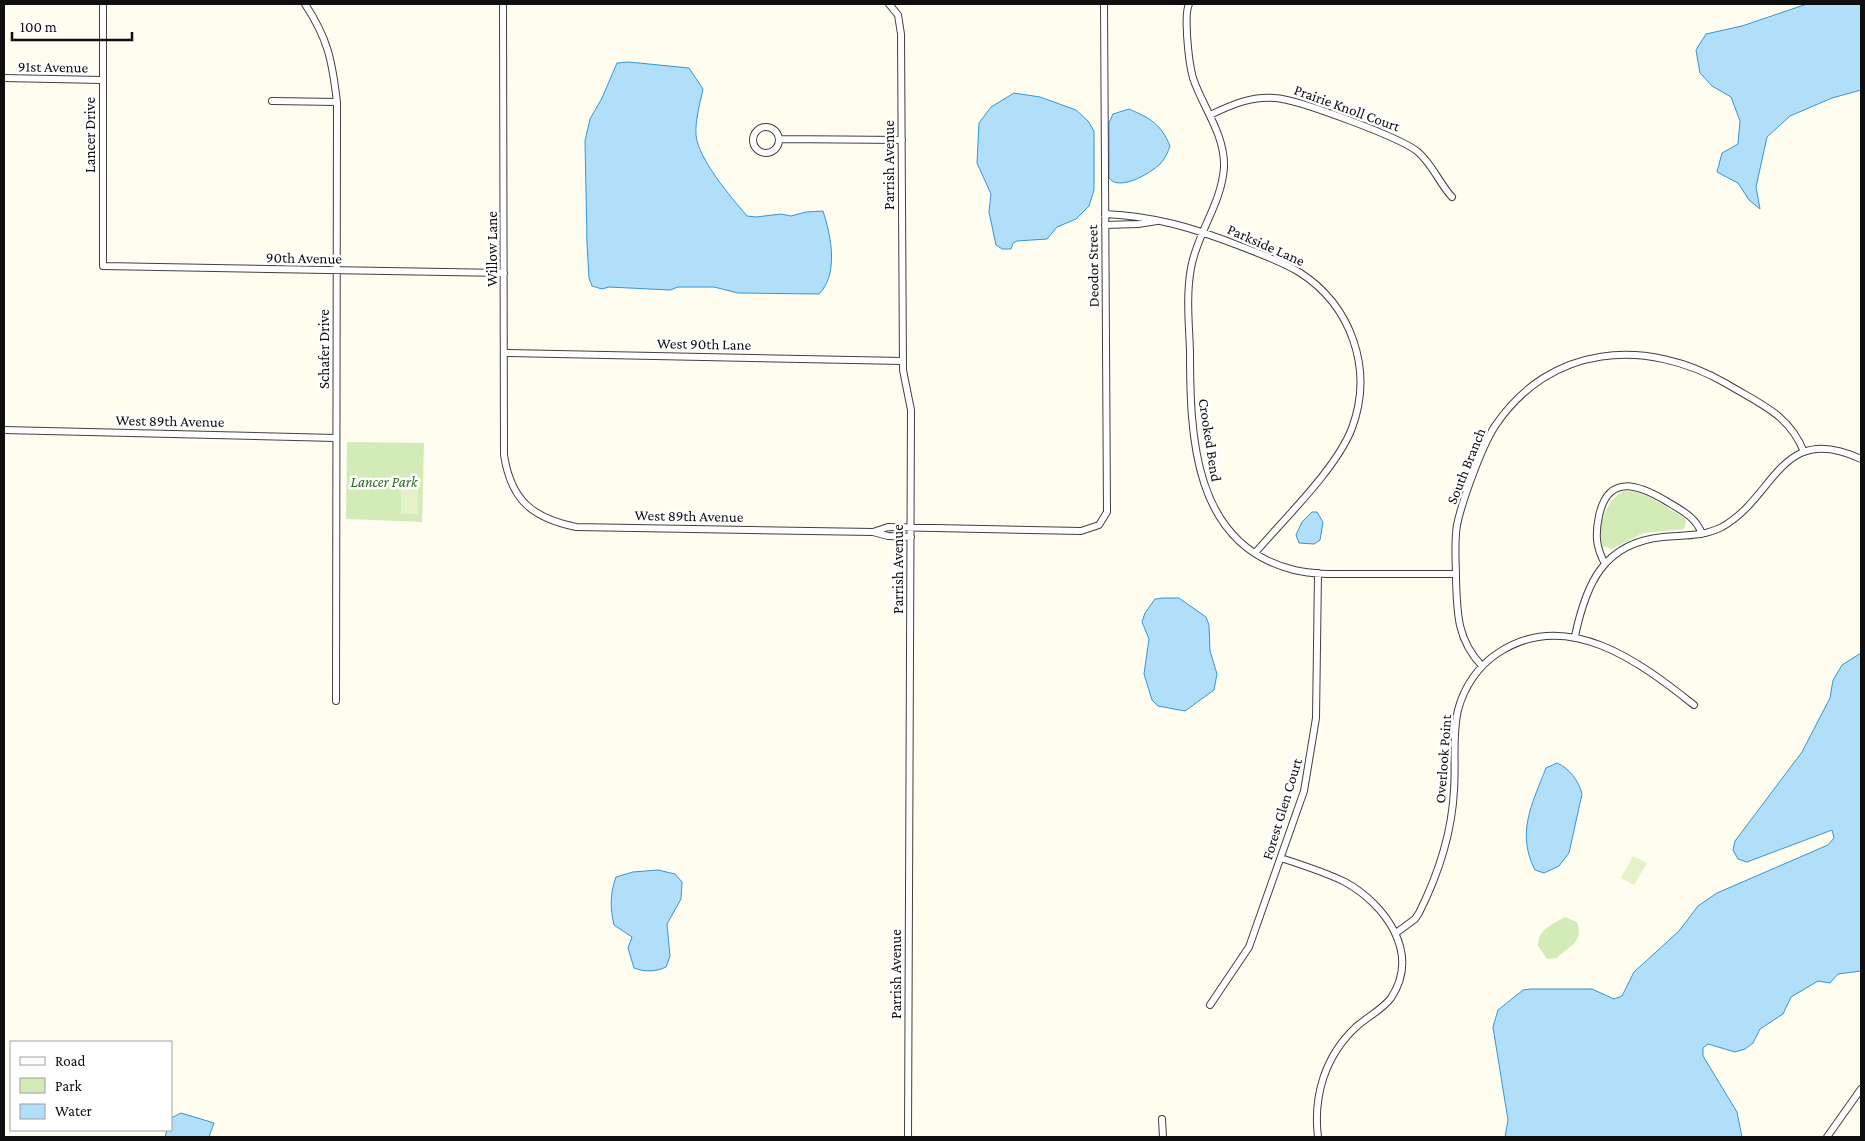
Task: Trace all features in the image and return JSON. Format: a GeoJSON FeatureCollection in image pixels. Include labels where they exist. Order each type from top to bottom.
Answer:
{"type":"FeatureCollection","features":[{"type":"Feature","properties":{"kind":"street","name":"Lancer Drive"},"geometry":{"type":"LineString","coordinates":[[102,4],[103,266]]}},
{"type":"Feature","properties":{"kind":"street","name":"Schafer Drive"},"geometry":{"type":"LineString","coordinates":[[304,4],[321,28],[332,62],[337,102],[336,701]]}},
{"type":"Feature","properties":{"kind":"street","name":"Willow Lane"},"geometry":{"type":"LineString","coordinates":[[504,4],[504,455],[507,474],[516,492]]}},
{"type":"Feature","properties":{"kind":"street","name":"Parrish Avenue"},"geometry":{"type":"LineString","coordinates":[[890,4],[898,15],[901,34],[903,370],[910,402],[908,1137]]}},
{"type":"Feature","properties":{"kind":"street","name":"Deodor Street"},"geometry":{"type":"LineString","coordinates":[[1099,525],[1107,512],[1108,496],[1104,4]]}},
{"type":"Feature","properties":{"kind":"street","name":"Crooked Bend"},"geometry":{"type":"LineString","coordinates":[[1189,4],[1188,58],[1193,78],[1222,144],[1224,167],[1220,187],[1192,263],[1189,284],[1190,382],[1197,456],[1204,488],[1216,512],[1230,532],[1255,553],[1284,567],[1318,573],[1456,574]]}},
{"type":"Feature","properties":{"kind":"street","name":"91st Avenue"},"geometry":{"type":"LineString","coordinates":[[4,78],[102,80]]}},
{"type":"Feature","properties":{"kind":"street","name":"Prairie Knoll Court"},"geometry":{"type":"LineString","coordinates":[[1210,115],[1238,102],[1257,98],[1275,98],[1300,103],[1400,141],[1416,151],[1436,173],[1452,198]]}},
{"type":"Feature","properties":{"kind":"street"},"geometry":{"type":"LineString","coordinates":[[272,101],[337,102]]}},
{"type":"Feature","properties":{"kind":"street"},"geometry":{"type":"LineString","coordinates":[[765,127],[773,129],[779,139],[774,150],[766,152],[758,150],[753,140],[758,129],[765,127]]}},
{"type":"Feature","properties":{"kind":"street"},"geometry":{"type":"LineString","coordinates":[[779,139],[902,140]]}},
{"type":"Feature","properties":{"kind":"street","name":"Parkside Lane"},"geometry":{"type":"LineString","coordinates":[[1105,214],[1138,215],[1203,231],[1285,265],[1313,282],[1326,294],[1342,314],[1352,336],[1359,361],[1361,387],[1358,408],[1344,445],[1326,470],[1255,553]]}},
{"type":"Feature","properties":{"kind":"street","name":"Parkside Lane"},"geometry":{"type":"LineString","coordinates":[[1105,225],[1158,221]]}},
{"type":"Feature","properties":{"kind":"street","name":"90th Avenue"},"geometry":{"type":"LineString","coordinates":[[103,266],[504,273]]}},
{"type":"Feature","properties":{"kind":"street","name":"West 90th Lane"},"geometry":{"type":"LineString","coordinates":[[504,353],[903,361]]}},
{"type":"Feature","properties":{"kind":"street","name":"South Branch"},"geometry":{"type":"LineString","coordinates":[[1482,666],[1469,651],[1460,631],[1457,616],[1456,541],[1458,519],[1478,461],[1489,436],[1505,413],[1528,391],[1552,374],[1580,362],[1600,357],[1634,354],[1661,357],[1698,368],[1782,418],[1797,435],[1804,452]]}},
{"type":"Feature","properties":{"kind":"street","name":"West 89th Avenue"},"geometry":{"type":"LineString","coordinates":[[4,430],[336,438]]}},
{"type":"Feature","properties":{"kind":"street"},"geometry":{"type":"LineString","coordinates":[[1575,636],[1584,597],[1591,582],[1605,564],[1619,553],[1642,541],[1702,534],[1722,526],[1735,517],[1783,464],[1804,452],[1830,450],[1861,459]]}},
{"type":"Feature","properties":{"kind":"street"},"geometry":{"type":"LineString","coordinates":[[1605,564],[1596,538],[1600,512],[1602,504],[1610,493],[1624,486],[1631,485],[1643,489],[1688,514],[1698,525],[1702,534]]}},
{"type":"Feature","properties":{"kind":"street","name":"West 89th Avenue"},"geometry":{"type":"LineString","coordinates":[[516,492],[531,510],[553,522],[576,526],[873,532],[888,536],[911,537]]}},
{"type":"Feature","properties":{"kind":"street","name":"West 89th Avenue"},"geometry":{"type":"LineString","coordinates":[[873,532],[888,528],[1081,531],[1099,525]]}},
{"type":"Feature","properties":{"kind":"street","name":"Forest Glen Court"},"geometry":{"type":"LineString","coordinates":[[1210,1005],[1245,955],[1304,791],[1315,736],[1318,573]]}},
{"type":"Feature","properties":{"kind":"street","name":"Overlook Point"},"geometry":{"type":"LineString","coordinates":[[1396,933],[1420,913],[1442,854],[1453,799],[1456,718],[1464,693],[1482,666],[1502,650],[1530,637],[1547,634],[1575,636],[1600,645],[1632,662],[1694,705]]}},
{"type":"Feature","properties":{"kind":"street"},"geometry":{"type":"LineString","coordinates":[[1281,858],[1330,875],[1360,892],[1383,914],[1396,933],[1402,957],[1398,983],[1385,1004],[1355,1028],[1336,1050],[1329,1063],[1323,1077],[1317,1103],[1318,1137]]}},
{"type":"Feature","properties":{"kind":"street"},"geometry":{"type":"LineString","coordinates":[[1827,1137],[1861,1090]]}},
{"type":"Feature","properties":{"kind":"street"},"geometry":{"type":"LineString","coordinates":[[1162,1118],[1163,1137]]}},
{"type":"Feature","properties":{"kind":"green space","name":"Lancer Park"},"geometry":{"type":"Polygon","coordinates":[[[347,442],[424,443],[422,522],[346,519],[347,442]]]}},
{"type":"Feature","properties":{"kind":"green space"},"geometry":{"type":"Polygon","coordinates":[[[401,483],[418,483],[418,514],[401,514],[401,483]]]}},
{"type":"Feature","properties":{"kind":"green space"},"geometry":{"type":"Polygon","coordinates":[[[1625,491],[1633,491],[1648,496],[1683,517],[1686,521],[1684,529],[1644,533],[1611,549],[1603,546],[1601,531],[1604,514],[1613,499],[1625,491]]]}},
{"type":"Feature","properties":{"kind":"green space"},"geometry":{"type":"Polygon","coordinates":[[[1633,856],[1647,863],[1634,885],[1621,878],[1633,856]]]}},
{"type":"Feature","properties":{"kind":"green space"},"geometry":{"type":"Polygon","coordinates":[[[1565,917],[1577,922],[1579,929],[1577,940],[1557,958],[1547,959],[1538,946],[1538,940],[1547,928],[1565,917]]]}},
{"type":"Feature","properties":{"kind":"water"},"geometry":{"type":"Polygon","coordinates":[[[1807,4],[1861,4],[1861,90],[1832,98],[1790,116],[1767,137],[1756,187],[1760,209],[1749,200],[1738,183],[1717,172],[1722,153],[1738,144],[1740,121],[1731,97],[1712,86],[1700,73],[1696,50],[1706,34],[1742,26],[1807,4]]]}},
{"type":"Feature","properties":{"kind":"water"},"geometry":{"type":"Polygon","coordinates":[[[629,62],[689,68],[703,89],[696,124],[698,145],[716,177],[747,216],[756,217],[781,214],[791,216],[806,212],[823,211],[831,243],[831,265],[825,286],[819,294],[738,293],[714,287],[678,287],[670,290],[609,287],[602,289],[592,286],[589,278],[587,243],[585,141],[590,119],[602,98],[617,63],[629,62]]]}},
{"type":"Feature","properties":{"kind":"water"},"geometry":{"type":"Polygon","coordinates":[[[1014,93],[1040,97],[1076,110],[1088,121],[1094,131],[1094,190],[1089,206],[1076,219],[1057,227],[1047,239],[1017,241],[1013,243],[1011,249],[1002,249],[996,245],[989,212],[991,194],[977,163],[979,123],[991,107],[1014,93]]]}},
{"type":"Feature","properties":{"kind":"water"},"geometry":{"type":"Polygon","coordinates":[[[1129,109],[1143,115],[1159,127],[1170,146],[1163,160],[1156,168],[1135,180],[1120,183],[1114,182],[1109,178],[1109,123],[1113,114],[1129,109]]]}},
{"type":"Feature","properties":{"kind":"water"},"geometry":{"type":"Polygon","coordinates":[[[1312,512],[1317,512],[1323,522],[1320,540],[1314,544],[1299,543],[1296,535],[1302,522],[1312,512]]]}},
{"type":"Feature","properties":{"kind":"water"},"geometry":{"type":"Polygon","coordinates":[[[1179,598],[1206,617],[1209,625],[1210,651],[1217,674],[1214,690],[1185,711],[1158,706],[1152,700],[1144,674],[1149,639],[1142,622],[1145,613],[1155,599],[1179,598]]]}},
{"type":"Feature","properties":{"kind":"water"},"geometry":{"type":"Polygon","coordinates":[[[1861,653],[1861,971],[1838,974],[1830,983],[1818,981],[1791,997],[1783,1014],[1760,1029],[1753,1043],[1745,1049],[1735,1052],[1708,1044],[1703,1048],[1703,1056],[1737,1112],[1742,1137],[1505,1137],[1508,1120],[1493,1027],[1498,1010],[1523,990],[1531,989],[1592,989],[1614,999],[1622,996],[1634,972],[1679,931],[1698,906],[1717,893],[1828,845],[1834,838],[1832,830],[1747,862],[1738,859],[1733,850],[1735,841],[1802,752],[1830,698],[1833,680],[1842,665],[1861,653]]]}},
{"type":"Feature","properties":{"kind":"water"},"geometry":{"type":"Polygon","coordinates":[[[1557,763],[1566,768],[1573,776],[1579,784],[1582,794],[1569,853],[1559,866],[1544,873],[1535,870],[1529,856],[1526,831],[1531,806],[1546,768],[1557,763]]]}},
{"type":"Feature","properties":{"kind":"water"},"geometry":{"type":"Polygon","coordinates":[[[658,870],[675,874],[682,882],[681,899],[667,924],[670,956],[666,967],[650,971],[634,968],[628,948],[632,937],[614,925],[611,907],[616,877],[633,872],[658,870]]]}},
{"type":"Feature","properties":{"kind":"water"},"geometry":{"type":"Polygon","coordinates":[[[181,1113],[214,1123],[209,1137],[165,1137],[167,1131],[172,1131],[172,1118],[181,1113]]]}}]}
